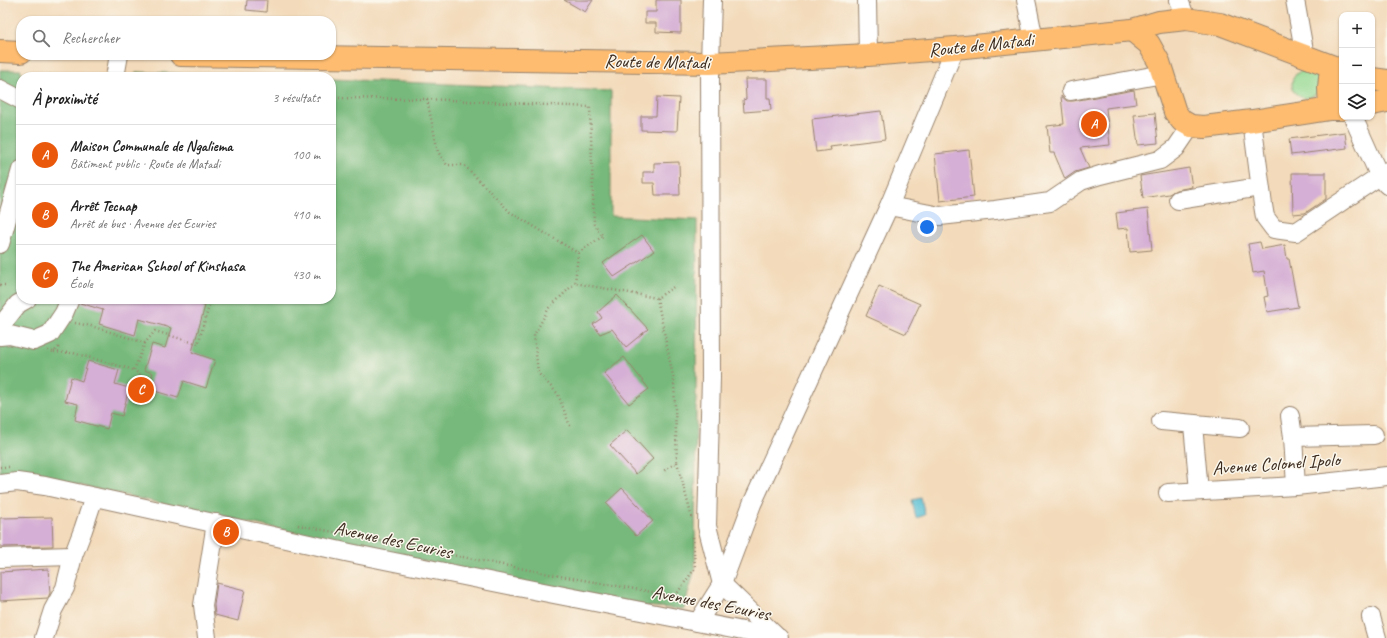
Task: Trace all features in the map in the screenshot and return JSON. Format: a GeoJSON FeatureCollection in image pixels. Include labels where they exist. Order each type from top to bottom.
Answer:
{"type":"FeatureCollection","features":[{"type":"Feature","properties":{"kind":"main road","name":"Route de Matadi"},"geometry":{"type":"LineString","coordinates":[[336,57],[710,63],[868,55],[955,48],[1132,30],[1159,22],[1182,9],[1336,69]]}},
{"type":"Feature","properties":{"kind":"main road"},"geometry":{"type":"LineString","coordinates":[[1132,30],[1149,44],[1159,62],[1175,112],[1182,121],[1191,126],[1204,127],[1336,109],[1329,88],[1336,69]]}},
{"type":"Feature","properties":{"kind":"main road"},"geometry":{"type":"LineString","coordinates":[[0,51],[16,52]]}},
{"type":"Feature","properties":{"kind":"main road"},"geometry":{"type":"LineString","coordinates":[[1375,79],[1387,82]]}},
{"type":"Feature","properties":{"kind":"main road"},"geometry":{"type":"LineString","coordinates":[[1375,103],[1387,101]]}},
{"type":"Feature","properties":{"kind":"street"},"geometry":{"type":"LineString","coordinates":[[712,0],[710,63],[711,378],[708,526],[722,584],[779,638]]}},
{"type":"Feature","properties":{"kind":"street"},"geometry":{"type":"LineString","coordinates":[[867,0],[868,55]]}},
{"type":"Feature","properties":{"kind":"street"},"geometry":{"type":"LineString","coordinates":[[1026,0],[1034,40]]}},
{"type":"Feature","properties":{"kind":"street"},"geometry":{"type":"LineString","coordinates":[[1295,0],[1305,56]]}},
{"type":"Feature","properties":{"kind":"street"},"geometry":{"type":"LineString","coordinates":[[698,622],[722,584],[752,504],[889,206],[955,48]]}},
{"type":"Feature","properties":{"kind":"street"},"geometry":{"type":"LineString","coordinates":[[116,72],[118,60]]}},
{"type":"Feature","properties":{"kind":"street"},"geometry":{"type":"LineString","coordinates":[[1071,91],[1163,74]]}},
{"type":"Feature","properties":{"kind":"street"},"geometry":{"type":"LineString","coordinates":[[0,89],[16,97]]}},
{"type":"Feature","properties":{"kind":"street"},"geometry":{"type":"LineString","coordinates":[[1353,120],[1379,175],[1387,185]]}},
{"type":"Feature","properties":{"kind":"street"},"geometry":{"type":"LineString","coordinates":[[1252,121],[1265,217],[1274,229],[1296,232],[1387,171]]}},
{"type":"Feature","properties":{"kind":"street"},"geometry":{"type":"LineString","coordinates":[[889,206],[940,216],[1050,202],[1081,182],[1100,175],[1160,160],[1176,148],[1191,126]]}},
{"type":"Feature","properties":{"kind":"street"},"geometry":{"type":"LineString","coordinates":[[1178,200],[1260,187]]}},
{"type":"Feature","properties":{"kind":"street"},"geometry":{"type":"LineString","coordinates":[[0,244],[16,188]]}},
{"type":"Feature","properties":{"kind":"street"},"geometry":{"type":"LineString","coordinates":[[0,327],[18,304]]}},
{"type":"Feature","properties":{"kind":"street"},"geometry":{"type":"LineString","coordinates":[[0,336],[10,335],[34,341],[50,334],[64,313],[68,304]]}},
{"type":"Feature","properties":{"kind":"street"},"geometry":{"type":"LineString","coordinates":[[1290,416],[1296,486]]}},
{"type":"Feature","properties":{"kind":"street"},"geometry":{"type":"LineString","coordinates":[[1161,421],[1240,428]]}},
{"type":"Feature","properties":{"kind":"street"},"geometry":{"type":"LineString","coordinates":[[1193,425],[1199,491]]}},
{"type":"Feature","properties":{"kind":"street"},"geometry":{"type":"LineString","coordinates":[[1293,437],[1374,434]]}},
{"type":"Feature","properties":{"kind":"street","name":"Avenue Colonel Ipolo"},"geometry":{"type":"LineString","coordinates":[[1168,493],[1296,486],[1387,476]]}},
{"type":"Feature","properties":{"kind":"street","name":"Avenue des Ecuries"},"geometry":{"type":"LineString","coordinates":[[0,484],[16,482],[45,486],[350,553],[779,638]]}},
{"type":"Feature","properties":{"kind":"street"},"geometry":{"type":"LineString","coordinates":[[44,638],[53,610],[65,588],[73,556],[84,530],[94,497]]}},
{"type":"Feature","properties":{"kind":"street"},"geometry":{"type":"LineString","coordinates":[[207,638],[203,604],[216,524]]}},
{"type":"Feature","properties":{"kind":"street"},"geometry":{"type":"LineString","coordinates":[[0,558],[73,556]]}},
{"type":"Feature","properties":{"kind":"street"},"geometry":{"type":"LineString","coordinates":[[1371,617],[1377,638]]}},
{"type":"Feature","properties":{"kind":"path"},"geometry":{"type":"LineString","coordinates":[[336,98],[427,99],[590,107],[594,224],[603,236],[578,253]]}},
{"type":"Feature","properties":{"kind":"path"},"geometry":{"type":"LineString","coordinates":[[427,99],[438,152],[447,165],[464,165],[510,212],[578,253]]}},
{"type":"Feature","properties":{"kind":"path"},"geometry":{"type":"LineString","coordinates":[[570,426],[558,394],[538,373],[534,335],[549,308],[575,283],[578,253]]}},
{"type":"Feature","properties":{"kind":"path"},"geometry":{"type":"LineString","coordinates":[[575,283],[657,298],[676,286]]}},
{"type":"Feature","properties":{"kind":"path"},"geometry":{"type":"LineString","coordinates":[[0,285],[6,285]]}},
{"type":"Feature","properties":{"kind":"path"},"geometry":{"type":"LineString","coordinates":[[657,298],[674,381],[677,462],[692,519]]}},
{"type":"Feature","properties":{"kind":"path"},"geometry":{"type":"LineString","coordinates":[[134,370],[144,342],[155,331],[198,344],[210,304]]}},
{"type":"Feature","properties":{"kind":"path"},"geometry":{"type":"LineString","coordinates":[[72,329],[76,323],[144,342]]}},
{"type":"Feature","properties":{"kind":"path"},"geometry":{"type":"LineString","coordinates":[[54,352],[63,342]]}},
{"type":"Feature","properties":{"kind":"path"},"geometry":{"type":"LineString","coordinates":[[46,350],[73,353],[134,370],[150,383]]}},
{"type":"Feature","properties":{"kind":"path"},"geometry":{"type":"LineString","coordinates":[[662,472],[677,462]]}},
{"type":"Feature","properties":{"kind":"path"},"geometry":{"type":"LineString","coordinates":[[0,467],[10,467]]}},
{"type":"Feature","properties":{"kind":"path"},"geometry":{"type":"LineString","coordinates":[[292,524],[560,576],[675,596],[696,568],[693,533]]}},
{"type":"Feature","properties":{"kind":"green space"},"geometry":{"type":"Polygon","coordinates":[[[0,70],[21,70],[21,72],[16,72],[16,304],[336,304],[336,79],[611,91],[611,216],[697,220],[695,568],[684,609],[642,606],[455,568],[42,477],[7,473],[0,474],[0,70]]]}},
{"type":"Feature","properties":{"kind":"green space"},"geometry":{"type":"Polygon","coordinates":[[[1306,70],[1316,74],[1320,84],[1316,94],[1306,98],[1296,94],[1292,84],[1296,74],[1306,70]]]}},
{"type":"Feature","properties":{"kind":"water"},"geometry":{"type":"Polygon","coordinates":[[[921,498],[925,515],[916,518],[912,500],[921,498]]]}},
{"type":"Feature","properties":{"kind":"building"},"geometry":{"type":"Polygon","coordinates":[[[247,0],[267,0],[266,12],[246,10],[247,0]]]}},
{"type":"Feature","properties":{"kind":"building"},"geometry":{"type":"Polygon","coordinates":[[[564,0],[593,0],[585,12],[564,0]]]}},
{"type":"Feature","properties":{"kind":"building"},"geometry":{"type":"Polygon","coordinates":[[[656,0],[681,0],[681,33],[656,32],[656,23],[645,23],[645,12],[656,12],[656,0]]]}},
{"type":"Feature","properties":{"kind":"building"},"geometry":{"type":"Polygon","coordinates":[[[745,79],[767,79],[767,98],[770,98],[771,110],[744,112],[743,100],[746,99],[745,79]]]}},
{"type":"Feature","properties":{"kind":"building"},"geometry":{"type":"Polygon","coordinates":[[[1134,90],[1136,104],[1106,108],[1110,145],[1080,148],[1089,168],[1075,172],[1065,179],[1054,153],[1050,153],[1047,126],[1064,124],[1061,96],[1067,101],[1073,101],[1134,90]]]}},
{"type":"Feature","properties":{"kind":"building"},"geometry":{"type":"Polygon","coordinates":[[[657,97],[679,98],[677,131],[641,130],[641,116],[656,116],[657,97]]]}},
{"type":"Feature","properties":{"kind":"building"},"geometry":{"type":"Polygon","coordinates":[[[881,111],[885,139],[830,146],[831,150],[816,152],[812,119],[881,111]]]}},
{"type":"Feature","properties":{"kind":"building"},"geometry":{"type":"Polygon","coordinates":[[[1155,113],[1158,143],[1138,145],[1134,115],[1155,113]]]}},
{"type":"Feature","properties":{"kind":"building"},"geometry":{"type":"Polygon","coordinates":[[[1345,132],[1347,148],[1291,155],[1289,139],[1345,132]]]}},
{"type":"Feature","properties":{"kind":"building"},"geometry":{"type":"Polygon","coordinates":[[[969,150],[974,197],[940,201],[935,154],[969,150]]]}},
{"type":"Feature","properties":{"kind":"building"},"geometry":{"type":"Polygon","coordinates":[[[679,162],[680,195],[655,195],[654,183],[643,183],[643,172],[654,172],[654,163],[679,162]]]}},
{"type":"Feature","properties":{"kind":"building"},"geometry":{"type":"Polygon","coordinates":[[[1189,168],[1192,187],[1176,190],[1169,194],[1143,198],[1140,176],[1189,168]]]}},
{"type":"Feature","properties":{"kind":"building"},"geometry":{"type":"Polygon","coordinates":[[[1292,173],[1326,173],[1326,199],[1305,213],[1293,214],[1292,173]]]}},
{"type":"Feature","properties":{"kind":"building"},"geometry":{"type":"Polygon","coordinates":[[[1148,209],[1152,250],[1130,252],[1128,228],[1118,229],[1116,213],[1148,209]]]}},
{"type":"Feature","properties":{"kind":"building"},"geometry":{"type":"Polygon","coordinates":[[[642,235],[654,251],[614,277],[603,263],[642,235]]]}},
{"type":"Feature","properties":{"kind":"building"},"geometry":{"type":"Polygon","coordinates":[[[1260,242],[1262,249],[1285,245],[1298,307],[1267,312],[1264,297],[1268,296],[1264,271],[1253,273],[1248,244],[1260,242]]]}},
{"type":"Feature","properties":{"kind":"building"},"geometry":{"type":"Polygon","coordinates":[[[879,286],[920,304],[906,334],[866,316],[879,286]]]}},
{"type":"Feature","properties":{"kind":"building"},"geometry":{"type":"Polygon","coordinates":[[[617,295],[648,329],[626,347],[612,329],[600,334],[593,324],[602,318],[598,312],[617,295]]]}},
{"type":"Feature","properties":{"kind":"building"},"geometry":{"type":"Polygon","coordinates":[[[83,304],[198,304],[205,306],[192,352],[215,360],[206,388],[184,381],[178,398],[148,389],[153,373],[144,370],[152,344],[165,348],[171,328],[139,319],[135,335],[99,324],[103,310],[83,304]]]}},
{"type":"Feature","properties":{"kind":"building"},"geometry":{"type":"Polygon","coordinates":[[[624,357],[649,389],[629,404],[604,373],[624,357]]]}},
{"type":"Feature","properties":{"kind":"building"},"geometry":{"type":"Polygon","coordinates":[[[88,361],[119,370],[115,384],[129,388],[122,416],[111,413],[107,429],[75,420],[78,404],[65,401],[71,377],[82,381],[88,361]]]}},
{"type":"Feature","properties":{"kind":"building"},"geometry":{"type":"Polygon","coordinates":[[[627,430],[653,459],[636,474],[610,445],[627,430]]]}},
{"type":"Feature","properties":{"kind":"building"},"geometry":{"type":"Polygon","coordinates":[[[622,488],[653,521],[636,536],[606,503],[622,488]]]}},
{"type":"Feature","properties":{"kind":"building"},"geometry":{"type":"Polygon","coordinates":[[[52,517],[53,546],[0,547],[0,518],[52,517]]]}},
{"type":"Feature","properties":{"kind":"building"},"geometry":{"type":"Polygon","coordinates":[[[48,569],[50,593],[48,598],[0,601],[0,572],[48,569]]]}},
{"type":"Feature","properties":{"kind":"building"},"geometry":{"type":"Polygon","coordinates":[[[217,583],[245,590],[238,621],[215,615],[214,605],[217,583]]]}},
{"type":"Feature","properties":{"kind":"place","name":"Maison Communale de Ngaliema"},"geometry":{"type":"Point","coordinates":[1094,124]}},
{"type":"Feature","properties":{"kind":"place","name":"The American School of Kinshasa"},"geometry":{"type":"Point","coordinates":[141,390]}},
{"type":"Feature","properties":{"kind":"place","name":"Arrêt Tecnap"},"geometry":{"type":"Point","coordinates":[226,532]}}]}
